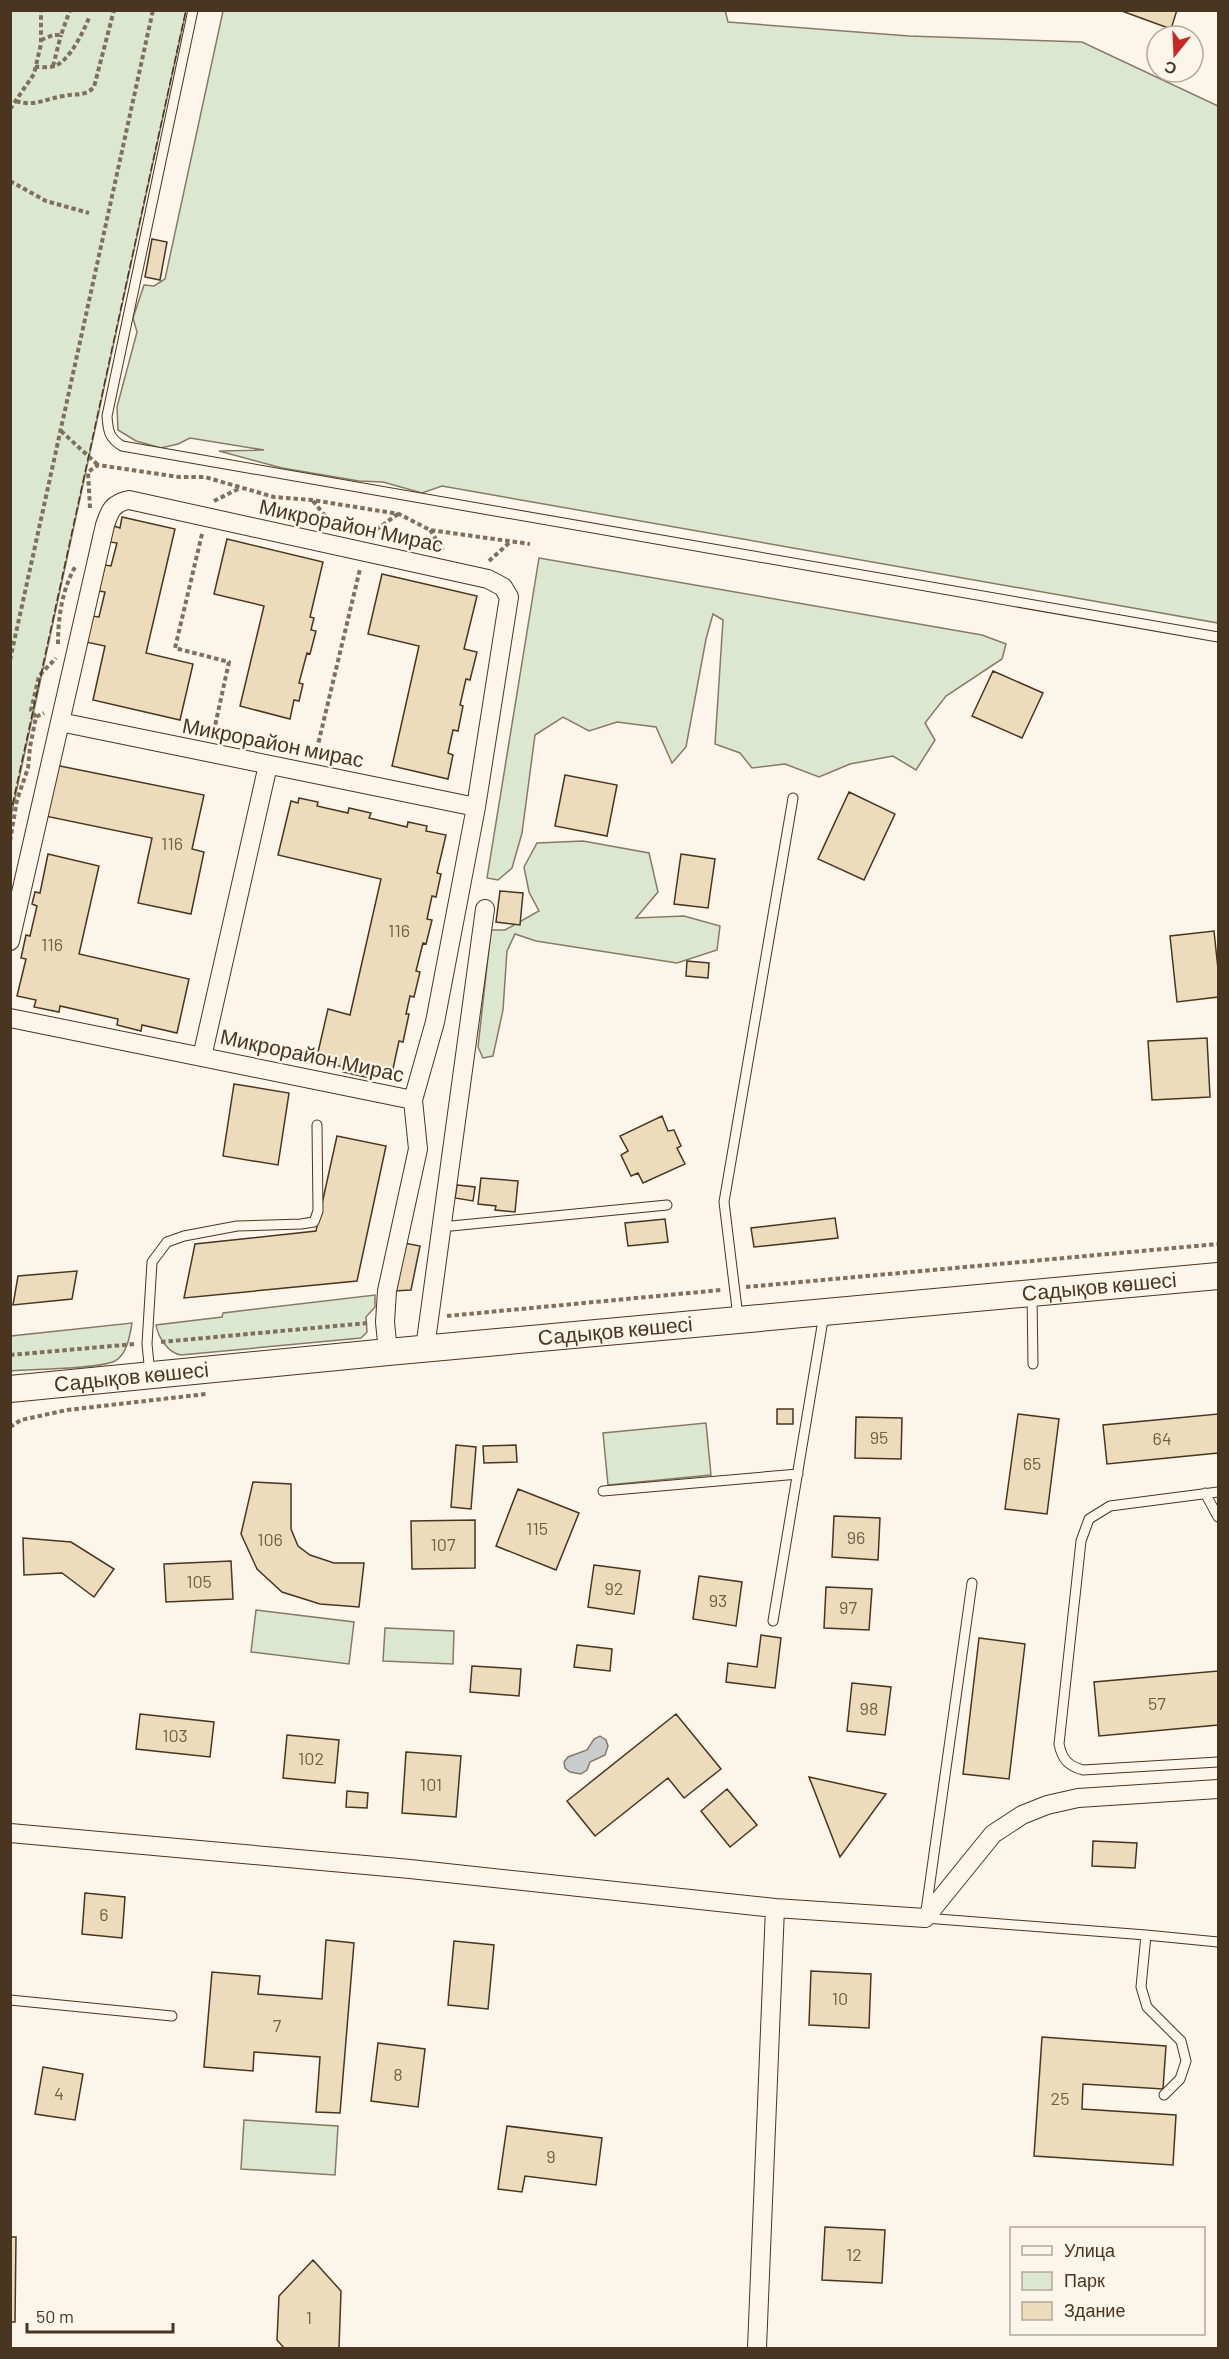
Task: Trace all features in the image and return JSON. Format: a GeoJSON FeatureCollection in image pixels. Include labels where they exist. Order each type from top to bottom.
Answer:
{"type":"FeatureCollection","features":[{"type":"Feature","properties":{"kind":"street","name":"Микрорайон Мирас"},"geometry":{"type":"LineString","coordinates":[[10,941],[55,716],[110,509],[119,502],[129,500],[488,579],[504,587],[509,597],[476,807],[435,1022],[413,1100],[418,1149],[387,1291],[385,1322],[388,1352]]}},
{"type":"Feature","properties":{"kind":"street","name":"Микрорайон мирас"},"geometry":{"type":"LineString","coordinates":[[55,716],[209,753],[476,807]]}},
{"type":"Feature","properties":{"kind":"street","name":"Микрорайон Мирас"},"geometry":{"type":"LineString","coordinates":[[202,1057],[268,765]]}},
{"type":"Feature","properties":{"kind":"street"},"geometry":{"type":"LineString","coordinates":[[426,1348],[485,909]]}},
{"type":"Feature","properties":{"kind":"street","name":"Микрорайон Мирас"},"geometry":{"type":"LineString","coordinates":[[10,1018],[413,1100]]}},
{"type":"Feature","properties":{"kind":"street","name":"Садықов көшесі"},"geometry":{"type":"LineString","coordinates":[[10,1389],[426,1348],[1218,1276]]}},
{"type":"Feature","properties":{"kind":"street"},"geometry":{"type":"LineString","coordinates":[[10,1833],[411,1869],[776,1908],[925,1918],[993,1834],[1022,1815],[1047,1805],[1078,1798],[1218,1789]]}},
{"type":"Feature","properties":{"kind":"street"},"geometry":{"type":"LineString","coordinates":[[757,2349],[776,1908]]}},
{"type":"Feature","properties":{"kind":"lane"},"geometry":{"type":"LineString","coordinates":[[194,10],[107,416],[108,432],[113,441],[122,446],[1218,637]]}},
{"type":"Feature","properties":{"kind":"lane"},"geometry":{"type":"LineString","coordinates":[[738,1320],[724,1202],[793,798]]}},
{"type":"Feature","properties":{"kind":"lane"},"geometry":{"type":"LineString","coordinates":[[150,1374],[147,1344],[152,1262],[167,1242],[184,1236],[237,1226],[314,1222],[318,1211],[317,1125]]}},
{"type":"Feature","properties":{"kind":"lane"},"geometry":{"type":"LineString","coordinates":[[441,1227],[667,1205]]}},
{"type":"Feature","properties":{"kind":"lane"},"geometry":{"type":"LineString","coordinates":[[1032,1293],[1033,1364]]}},
{"type":"Feature","properties":{"kind":"lane"},"geometry":{"type":"LineString","coordinates":[[773,1621],[825,1312]]}},
{"type":"Feature","properties":{"kind":"lane"},"geometry":{"type":"LineString","coordinates":[[10,1400],[36,1386]]}},
{"type":"Feature","properties":{"kind":"lane"},"geometry":{"type":"LineString","coordinates":[[603,1491],[798,1474]]}},
{"type":"Feature","properties":{"kind":"lane"},"geometry":{"type":"LineString","coordinates":[[1218,1492],[1110,1506],[1089,1519],[1081,1541],[1059,1744],[1062,1755],[1071,1767],[1083,1770],[1218,1762]]}},
{"type":"Feature","properties":{"kind":"lane"},"geometry":{"type":"LineString","coordinates":[[1205,1493],[1218,1517]]}},
{"type":"Feature","properties":{"kind":"lane"},"geometry":{"type":"LineString","coordinates":[[972,1583],[925,1918],[1218,1942]]}},
{"type":"Feature","properties":{"kind":"lane"},"geometry":{"type":"LineString","coordinates":[[1146,1935],[1141,1988],[1147,2007],[1181,2041],[1185,2061],[1180,2079],[1164,2095]]}},
{"type":"Feature","properties":{"kind":"lane"},"geometry":{"type":"LineString","coordinates":[[10,2000],[172,2016]]}},
{"type":"Feature","properties":{"kind":"path"},"geometry":{"type":"LineString","coordinates":[[10,109],[34,74],[41,40],[41,10]]}},
{"type":"Feature","properties":{"kind":"path"},"geometry":{"type":"LineString","coordinates":[[52,67],[70,10]]}},
{"type":"Feature","properties":{"kind":"path"},"geometry":{"type":"LineString","coordinates":[[16,101],[28,105],[62,96],[83,95],[90,92],[94,87],[114,10]]}},
{"type":"Feature","properties":{"kind":"path"},"geometry":{"type":"LineString","coordinates":[[10,660],[153,10]]}},
{"type":"Feature","properties":{"kind":"path"},"geometry":{"type":"LineString","coordinates":[[35,67],[52,67],[62,61],[80,39],[89,18]]}},
{"type":"Feature","properties":{"kind":"path"},"geometry":{"type":"LineString","coordinates":[[41,40],[52,34],[62,35]]}},
{"type":"Feature","properties":{"kind":"path"},"geometry":{"type":"LineString","coordinates":[[10,181],[46,201],[89,213]]}},
{"type":"Feature","properties":{"kind":"path"},"geometry":{"type":"LineString","coordinates":[[61,431],[98,465],[179,477],[205,477],[274,497],[312,500],[399,514],[430,530],[530,544]]}},
{"type":"Feature","properties":{"kind":"path"},"geometry":{"type":"LineString","coordinates":[[90,513],[92,502],[88,472],[98,465]]}},
{"type":"Feature","properties":{"kind":"path"},"geometry":{"type":"LineString","coordinates":[[209,753],[229,662],[175,648],[209,504],[240,488]]}},
{"type":"Feature","properties":{"kind":"path"},"geometry":{"type":"LineString","coordinates":[[312,500],[336,530]]}},
{"type":"Feature","properties":{"kind":"path"},"geometry":{"type":"LineString","coordinates":[[311,773],[368,536],[399,514]]}},
{"type":"Feature","properties":{"kind":"path"},"geometry":{"type":"LineString","coordinates":[[430,530],[446,554]]}},
{"type":"Feature","properties":{"kind":"path"},"geometry":{"type":"LineString","coordinates":[[487,563],[510,542]]}},
{"type":"Feature","properties":{"kind":"path"},"geometry":{"type":"LineString","coordinates":[[58,646],[58,629],[66,582],[77,564]]}},
{"type":"Feature","properties":{"kind":"path"},"geometry":{"type":"LineString","coordinates":[[10,842],[17,800],[28,768],[36,717],[31,710],[39,676],[58,655],[55,671]]}},
{"type":"Feature","properties":{"kind":"path"},"geometry":{"type":"LineString","coordinates":[[36,717],[55,716]]}},
{"type":"Feature","properties":{"kind":"path"},"geometry":{"type":"LineString","coordinates":[[429,1318],[1218,1244]]}},
{"type":"Feature","properties":{"kind":"path"},"geometry":{"type":"LineString","coordinates":[[10,1354],[385,1322]]}},
{"type":"Feature","properties":{"kind":"path"},"geometry":{"type":"LineString","coordinates":[[200,1338],[200,1345]]}},
{"type":"Feature","properties":{"kind":"path"},"geometry":{"type":"LineString","coordinates":[[10,1427],[21,1420],[67,1410],[206,1394]]}},
{"type":"Feature","properties":{"kind":"green space"},"geometry":{"type":"Polygon","coordinates":[[[725,10],[728,22],[909,36],[1082,42],[1145,72],[1145,84],[1171,84],[1218,106],[1218,623],[442,486],[422,493],[383,482],[359,481],[282,468],[219,451],[264,450],[190,438],[161,448],[136,441],[118,430],[117,407],[137,332],[133,318],[144,285],[154,286],[165,279],[223,11],[725,10]]]}},
{"type":"Feature","properties":{"kind":"green space"},"geometry":{"type":"Polygon","coordinates":[[[10,11],[186,11],[11,816],[10,11]]]}},
{"type":"Feature","properties":{"kind":"green space"},"geometry":{"type":"Polygon","coordinates":[[[539,558],[982,635],[1006,644],[1002,659],[946,696],[925,723],[935,740],[916,770],[893,756],[850,764],[819,777],[785,764],[752,768],[740,753],[715,744],[723,620],[713,614],[706,639],[686,747],[672,763],[656,727],[617,722],[589,731],[563,717],[535,735],[522,833],[512,868],[498,880],[487,878],[539,558]]]}},
{"type":"Feature","properties":{"kind":"green space"},"geometry":{"type":"Polygon","coordinates":[[[583,841],[649,853],[658,892],[636,918],[684,916],[720,926],[717,950],[677,963],[536,941],[515,934],[507,951],[503,1010],[493,1056],[483,1058],[478,1047],[491,930],[505,930],[539,911],[529,892],[524,867],[537,843],[583,841]]]}},
{"type":"Feature","properties":{"kind":"green space"},"geometry":{"type":"Polygon","coordinates":[[[375,1295],[375,1307],[366,1317],[367,1332],[361,1338],[181,1355],[176,1354],[164,1344],[156,1325],[222,1317],[223,1313],[375,1295]]]}},
{"type":"Feature","properties":{"kind":"green space"},"geometry":{"type":"Polygon","coordinates":[[[132,1323],[125,1350],[115,1361],[80,1367],[11,1371],[11,1336],[132,1323]]]}},
{"type":"Feature","properties":{"kind":"green space"},"geometry":{"type":"Polygon","coordinates":[[[706,1423],[711,1475],[608,1485],[603,1433],[706,1423]]]}},
{"type":"Feature","properties":{"kind":"green space"},"geometry":{"type":"Polygon","coordinates":[[[256,1610],[354,1622],[349,1664],[251,1652],[256,1610]]]}},
{"type":"Feature","properties":{"kind":"green space"},"geometry":{"type":"Polygon","coordinates":[[[385,1628],[454,1631],[453,1664],[383,1661],[385,1628]]]}},
{"type":"Feature","properties":{"kind":"green space"},"geometry":{"type":"Polygon","coordinates":[[[244,2120],[338,2126],[335,2175],[241,2169],[244,2120]]]}},
{"type":"Feature","properties":{"kind":"shaded area"},"geometry":{"type":"Polygon","coordinates":[[[600,1736],[606,1740],[608,1746],[605,1755],[590,1762],[587,1770],[581,1774],[570,1772],[565,1768],[564,1762],[568,1757],[587,1750],[594,1739],[600,1736]]]}},
{"type":"Feature","properties":{"kind":"building"},"geometry":{"type":"Polygon","coordinates":[[[1119,10],[1177,10],[1173,24],[1157,24],[1119,10]]]}},
{"type":"Feature","properties":{"kind":"building"},"geometry":{"type":"Polygon","coordinates":[[[152,239],[167,242],[160,280],[145,277],[152,239]]]}},
{"type":"Feature","properties":{"kind":"building"},"geometry":{"type":"Polygon","coordinates":[[[122,517],[175,529],[146,653],[193,664],[180,720],[93,700],[105,646],[86,642],[92,616],[99,617],[105,592],[99,591],[105,565],[111,566],[117,543],[110,542],[114,526],[120,528],[122,517]]]}},
{"type":"Feature","properties":{"kind":"building"},"geometry":{"type":"Polygon","coordinates":[[[227,539],[323,562],[310,617],[314,618],[311,630],[316,631],[299,683],[303,684],[299,701],[294,700],[290,719],[240,706],[264,606],[214,594],[227,539]]]}},
{"type":"Feature","properties":{"kind":"building"},"geometry":{"type":"Polygon","coordinates":[[[382,574],[477,596],[464,649],[477,652],[470,680],[466,679],[460,705],[463,706],[458,731],[453,730],[448,753],[453,755],[448,779],[392,766],[419,646],[368,634],[382,574]]]}},
{"type":"Feature","properties":{"kind":"building"},"geometry":{"type":"Polygon","coordinates":[[[993,671],[1043,693],[1022,738],[972,716],[993,671]]]}},
{"type":"Feature","properties":{"kind":"building"},"geometry":{"type":"Polygon","coordinates":[[[55,765],[204,795],[192,849],[204,852],[191,914],[138,903],[152,838],[45,816],[55,765]]]}},
{"type":"Feature","properties":{"kind":"building"},"geometry":{"type":"Polygon","coordinates":[[[565,775],[617,785],[607,836],[555,826],[565,775]]]}},
{"type":"Feature","properties":{"kind":"building"},"geometry":{"type":"Polygon","coordinates":[[[849,792],[895,814],[864,880],[818,859],[849,792]]]}},
{"type":"Feature","properties":{"kind":"building"},"geometry":{"type":"Polygon","coordinates":[[[299,798],[318,802],[317,806],[348,813],[349,808],[371,813],[369,818],[407,827],[408,822],[427,826],[426,831],[446,835],[437,873],[441,874],[436,897],[432,896],[427,919],[432,920],[426,944],[423,943],[416,971],[420,972],[414,997],[410,996],[403,1042],[399,1041],[391,1078],[367,1073],[366,1077],[343,1072],[344,1067],[316,1061],[328,1009],[350,1015],[381,879],[278,855],[291,801],[298,803],[299,798]]]}},
{"type":"Feature","properties":{"kind":"building"},"geometry":{"type":"Polygon","coordinates":[[[48,854],[99,866],[79,954],[189,979],[177,1033],[142,1025],[141,1031],[117,1025],[118,1019],[60,1006],[59,1012],[34,1007],[36,1000],[17,996],[26,959],[21,958],[26,935],[30,936],[37,906],[32,904],[35,892],[40,893],[48,854]]]}},
{"type":"Feature","properties":{"kind":"building"},"geometry":{"type":"Polygon","coordinates":[[[681,854],[715,859],[708,908],[674,904],[681,854]]]}},
{"type":"Feature","properties":{"kind":"building"},"geometry":{"type":"Polygon","coordinates":[[[500,891],[523,893],[520,925],[496,922],[500,891]]]}},
{"type":"Feature","properties":{"kind":"building"},"geometry":{"type":"Polygon","coordinates":[[[1214,931],[1218,997],[1177,1002],[1170,936],[1214,931]]]}},
{"type":"Feature","properties":{"kind":"building"},"geometry":{"type":"Polygon","coordinates":[[[687,961],[709,963],[708,978],[686,976],[687,961]]]}},
{"type":"Feature","properties":{"kind":"building"},"geometry":{"type":"Polygon","coordinates":[[[1207,1038],[1210,1097],[1152,1100],[1148,1041],[1207,1038]]]}},
{"type":"Feature","properties":{"kind":"building"},"geometry":{"type":"Polygon","coordinates":[[[234,1084],[289,1093],[278,1165],[223,1156],[234,1084]]]}},
{"type":"Feature","properties":{"kind":"building"},"geometry":{"type":"Polygon","coordinates":[[[662,1116],[668,1131],[674,1130],[681,1146],[677,1148],[685,1164],[643,1183],[638,1173],[631,1176],[621,1155],[628,1151],[620,1136],[662,1116]]]}},
{"type":"Feature","properties":{"kind":"building"},"geometry":{"type":"Polygon","coordinates":[[[337,1136],[386,1146],[357,1281],[184,1298],[195,1244],[316,1231],[337,1136]]]}},
{"type":"Feature","properties":{"kind":"building"},"geometry":{"type":"Polygon","coordinates":[[[481,1178],[518,1181],[515,1212],[495,1210],[496,1206],[478,1204],[481,1178]]]}},
{"type":"Feature","properties":{"kind":"building"},"geometry":{"type":"Polygon","coordinates":[[[457,1185],[475,1187],[473,1201],[455,1198],[457,1185]]]}},
{"type":"Feature","properties":{"kind":"building"},"geometry":{"type":"Polygon","coordinates":[[[835,1218],[838,1238],[754,1247],[751,1228],[835,1218]]]}},
{"type":"Feature","properties":{"kind":"building"},"geometry":{"type":"Polygon","coordinates":[[[665,1219],[668,1242],[628,1246],[625,1223],[665,1219]]]}},
{"type":"Feature","properties":{"kind":"building"},"geometry":{"type":"Polygon","coordinates":[[[404,1243],[420,1246],[411,1290],[394,1291],[404,1243]]]}},
{"type":"Feature","properties":{"kind":"building"},"geometry":{"type":"Polygon","coordinates":[[[77,1271],[72,1299],[13,1305],[18,1276],[77,1271]]]}},
{"type":"Feature","properties":{"kind":"building"},"geometry":{"type":"Polygon","coordinates":[[[777,1409],[793,1409],[793,1424],[777,1424],[777,1409]]]}},
{"type":"Feature","properties":{"kind":"building"},"geometry":{"type":"Polygon","coordinates":[[[1018,1414],[1059,1419],[1047,1514],[1005,1509],[1018,1414]]]}},
{"type":"Feature","properties":{"kind":"building"},"geometry":{"type":"Polygon","coordinates":[[[1218,1414],[1218,1453],[1107,1464],[1103,1425],[1218,1414]]]}},
{"type":"Feature","properties":{"kind":"building"},"geometry":{"type":"Polygon","coordinates":[[[856,1417],[902,1418],[901,1459],[855,1458],[856,1417]]]}},
{"type":"Feature","properties":{"kind":"building"},"geometry":{"type":"Polygon","coordinates":[[[456,1445],[476,1447],[471,1509],[451,1507],[456,1445]]]}},
{"type":"Feature","properties":{"kind":"building"},"geometry":{"type":"Polygon","coordinates":[[[516,1445],[517,1462],[484,1463],[483,1446],[516,1445]]]}},
{"type":"Feature","properties":{"kind":"building"},"geometry":{"type":"Polygon","coordinates":[[[253,1482],[291,1484],[291,1529],[298,1546],[310,1555],[334,1563],[364,1563],[359,1607],[320,1604],[282,1592],[257,1569],[241,1534],[253,1482]]]}},
{"type":"Feature","properties":{"kind":"building"},"geometry":{"type":"Polygon","coordinates":[[[518,1489],[579,1513],[556,1570],[496,1546],[518,1489]]]}},
{"type":"Feature","properties":{"kind":"building"},"geometry":{"type":"Polygon","coordinates":[[[834,1516],[880,1518],[878,1560],[832,1557],[834,1516]]]}},
{"type":"Feature","properties":{"kind":"building"},"geometry":{"type":"Polygon","coordinates":[[[475,1520],[475,1568],[412,1569],[411,1521],[475,1520]]]}},
{"type":"Feature","properties":{"kind":"building"},"geometry":{"type":"Polygon","coordinates":[[[23,1538],[71,1542],[114,1569],[94,1597],[62,1573],[24,1575],[23,1538]]]}},
{"type":"Feature","properties":{"kind":"building"},"geometry":{"type":"Polygon","coordinates":[[[231,1561],[233,1599],[166,1602],[164,1564],[231,1561]]]}},
{"type":"Feature","properties":{"kind":"building"},"geometry":{"type":"Polygon","coordinates":[[[594,1565],[640,1571],[634,1614],[588,1607],[594,1565]]]}},
{"type":"Feature","properties":{"kind":"building"},"geometry":{"type":"Polygon","coordinates":[[[699,1576],[742,1582],[736,1626],[693,1619],[699,1576]]]}},
{"type":"Feature","properties":{"kind":"building"},"geometry":{"type":"Polygon","coordinates":[[[826,1587],[872,1589],[869,1630],[824,1628],[826,1587]]]}},
{"type":"Feature","properties":{"kind":"building"},"geometry":{"type":"Polygon","coordinates":[[[761,1635],[781,1638],[775,1688],[726,1682],[728,1663],[757,1667],[761,1635]]]}},
{"type":"Feature","properties":{"kind":"building"},"geometry":{"type":"Polygon","coordinates":[[[979,1638],[1025,1644],[1009,1779],[963,1774],[979,1638]]]}},
{"type":"Feature","properties":{"kind":"building"},"geometry":{"type":"Polygon","coordinates":[[[577,1645],[612,1649],[610,1671],[574,1667],[577,1645]]]}},
{"type":"Feature","properties":{"kind":"building"},"geometry":{"type":"Polygon","coordinates":[[[472,1666],[521,1669],[519,1696],[470,1692],[472,1666]]]}},
{"type":"Feature","properties":{"kind":"building"},"geometry":{"type":"Polygon","coordinates":[[[1218,1671],[1218,1725],[1099,1736],[1094,1682],[1218,1671]]]}},
{"type":"Feature","properties":{"kind":"building"},"geometry":{"type":"Polygon","coordinates":[[[852,1683],[891,1687],[885,1735],[847,1731],[852,1683]]]}},
{"type":"Feature","properties":{"kind":"building"},"geometry":{"type":"Polygon","coordinates":[[[140,1714],[214,1722],[210,1757],[136,1749],[140,1714]]]}},
{"type":"Feature","properties":{"kind":"building"},"geometry":{"type":"Polygon","coordinates":[[[676,1714],[721,1769],[684,1798],[668,1778],[595,1836],[567,1801],[676,1714]]]}},
{"type":"Feature","properties":{"kind":"building"},"geometry":{"type":"Polygon","coordinates":[[[287,1735],[339,1740],[335,1783],[283,1778],[287,1735]]]}},
{"type":"Feature","properties":{"kind":"building"},"geometry":{"type":"Polygon","coordinates":[[[406,1752],[461,1756],[456,1817],[402,1813],[406,1752]]]}},
{"type":"Feature","properties":{"kind":"building"},"geometry":{"type":"Polygon","coordinates":[[[809,1777],[886,1794],[840,1857],[809,1777]]]}},
{"type":"Feature","properties":{"kind":"building"},"geometry":{"type":"Polygon","coordinates":[[[727,1789],[757,1825],[730,1847],[701,1811],[727,1789]]]}},
{"type":"Feature","properties":{"kind":"building"},"geometry":{"type":"Polygon","coordinates":[[[347,1791],[368,1793],[367,1808],[346,1807],[347,1791]]]}},
{"type":"Feature","properties":{"kind":"building"},"geometry":{"type":"Polygon","coordinates":[[[1093,1841],[1137,1843],[1135,1868],[1092,1866],[1093,1841]]]}},
{"type":"Feature","properties":{"kind":"building"},"geometry":{"type":"Polygon","coordinates":[[[85,1893],[125,1897],[122,1938],[82,1934],[85,1893]]]}},
{"type":"Feature","properties":{"kind":"building"},"geometry":{"type":"Polygon","coordinates":[[[326,1940],[354,1943],[340,2113],[316,2112],[320,2057],[254,2052],[253,2071],[204,2067],[212,1972],[260,1976],[258,1994],[322,1999],[326,1940]]]}},
{"type":"Feature","properties":{"kind":"building"},"geometry":{"type":"Polygon","coordinates":[[[454,1941],[494,1945],[488,2009],[448,2005],[454,1941]]]}},
{"type":"Feature","properties":{"kind":"building"},"geometry":{"type":"Polygon","coordinates":[[[811,1971],[871,1974],[869,2028],[809,2025],[811,1971]]]}},
{"type":"Feature","properties":{"kind":"building"},"geometry":{"type":"Polygon","coordinates":[[[1042,2037],[1166,2046],[1163,2089],[1083,2084],[1082,2109],[1176,2115],[1173,2165],[1034,2156],[1042,2037]]]}},
{"type":"Feature","properties":{"kind":"building"},"geometry":{"type":"Polygon","coordinates":[[[378,2043],[425,2049],[418,2107],[371,2101],[378,2043]]]}},
{"type":"Feature","properties":{"kind":"building"},"geometry":{"type":"Polygon","coordinates":[[[43,2067],[83,2074],[75,2120],[35,2114],[43,2067]]]}},
{"type":"Feature","properties":{"kind":"building"},"geometry":{"type":"Polygon","coordinates":[[[507,2126],[602,2138],[596,2185],[525,2176],[522,2192],[498,2189],[507,2126]]]}},
{"type":"Feature","properties":{"kind":"building"},"geometry":{"type":"Polygon","coordinates":[[[825,2227],[885,2230],[882,2283],[822,2280],[825,2227]]]}},
{"type":"Feature","properties":{"kind":"building"},"geometry":{"type":"Polygon","coordinates":[[[10,2237],[16,2237],[15,2322],[10,2322],[10,2237]]]}},
{"type":"Feature","properties":{"kind":"building"},"geometry":{"type":"Polygon","coordinates":[[[313,2260],[341,2291],[339,2348],[284,2348],[277,2340],[279,2296],[313,2260]]]}},
{"type":"Feature","properties":{"kind":"fence"},"geometry":{"type":"LineString","coordinates":[[10,816],[186,10]]}}]}
